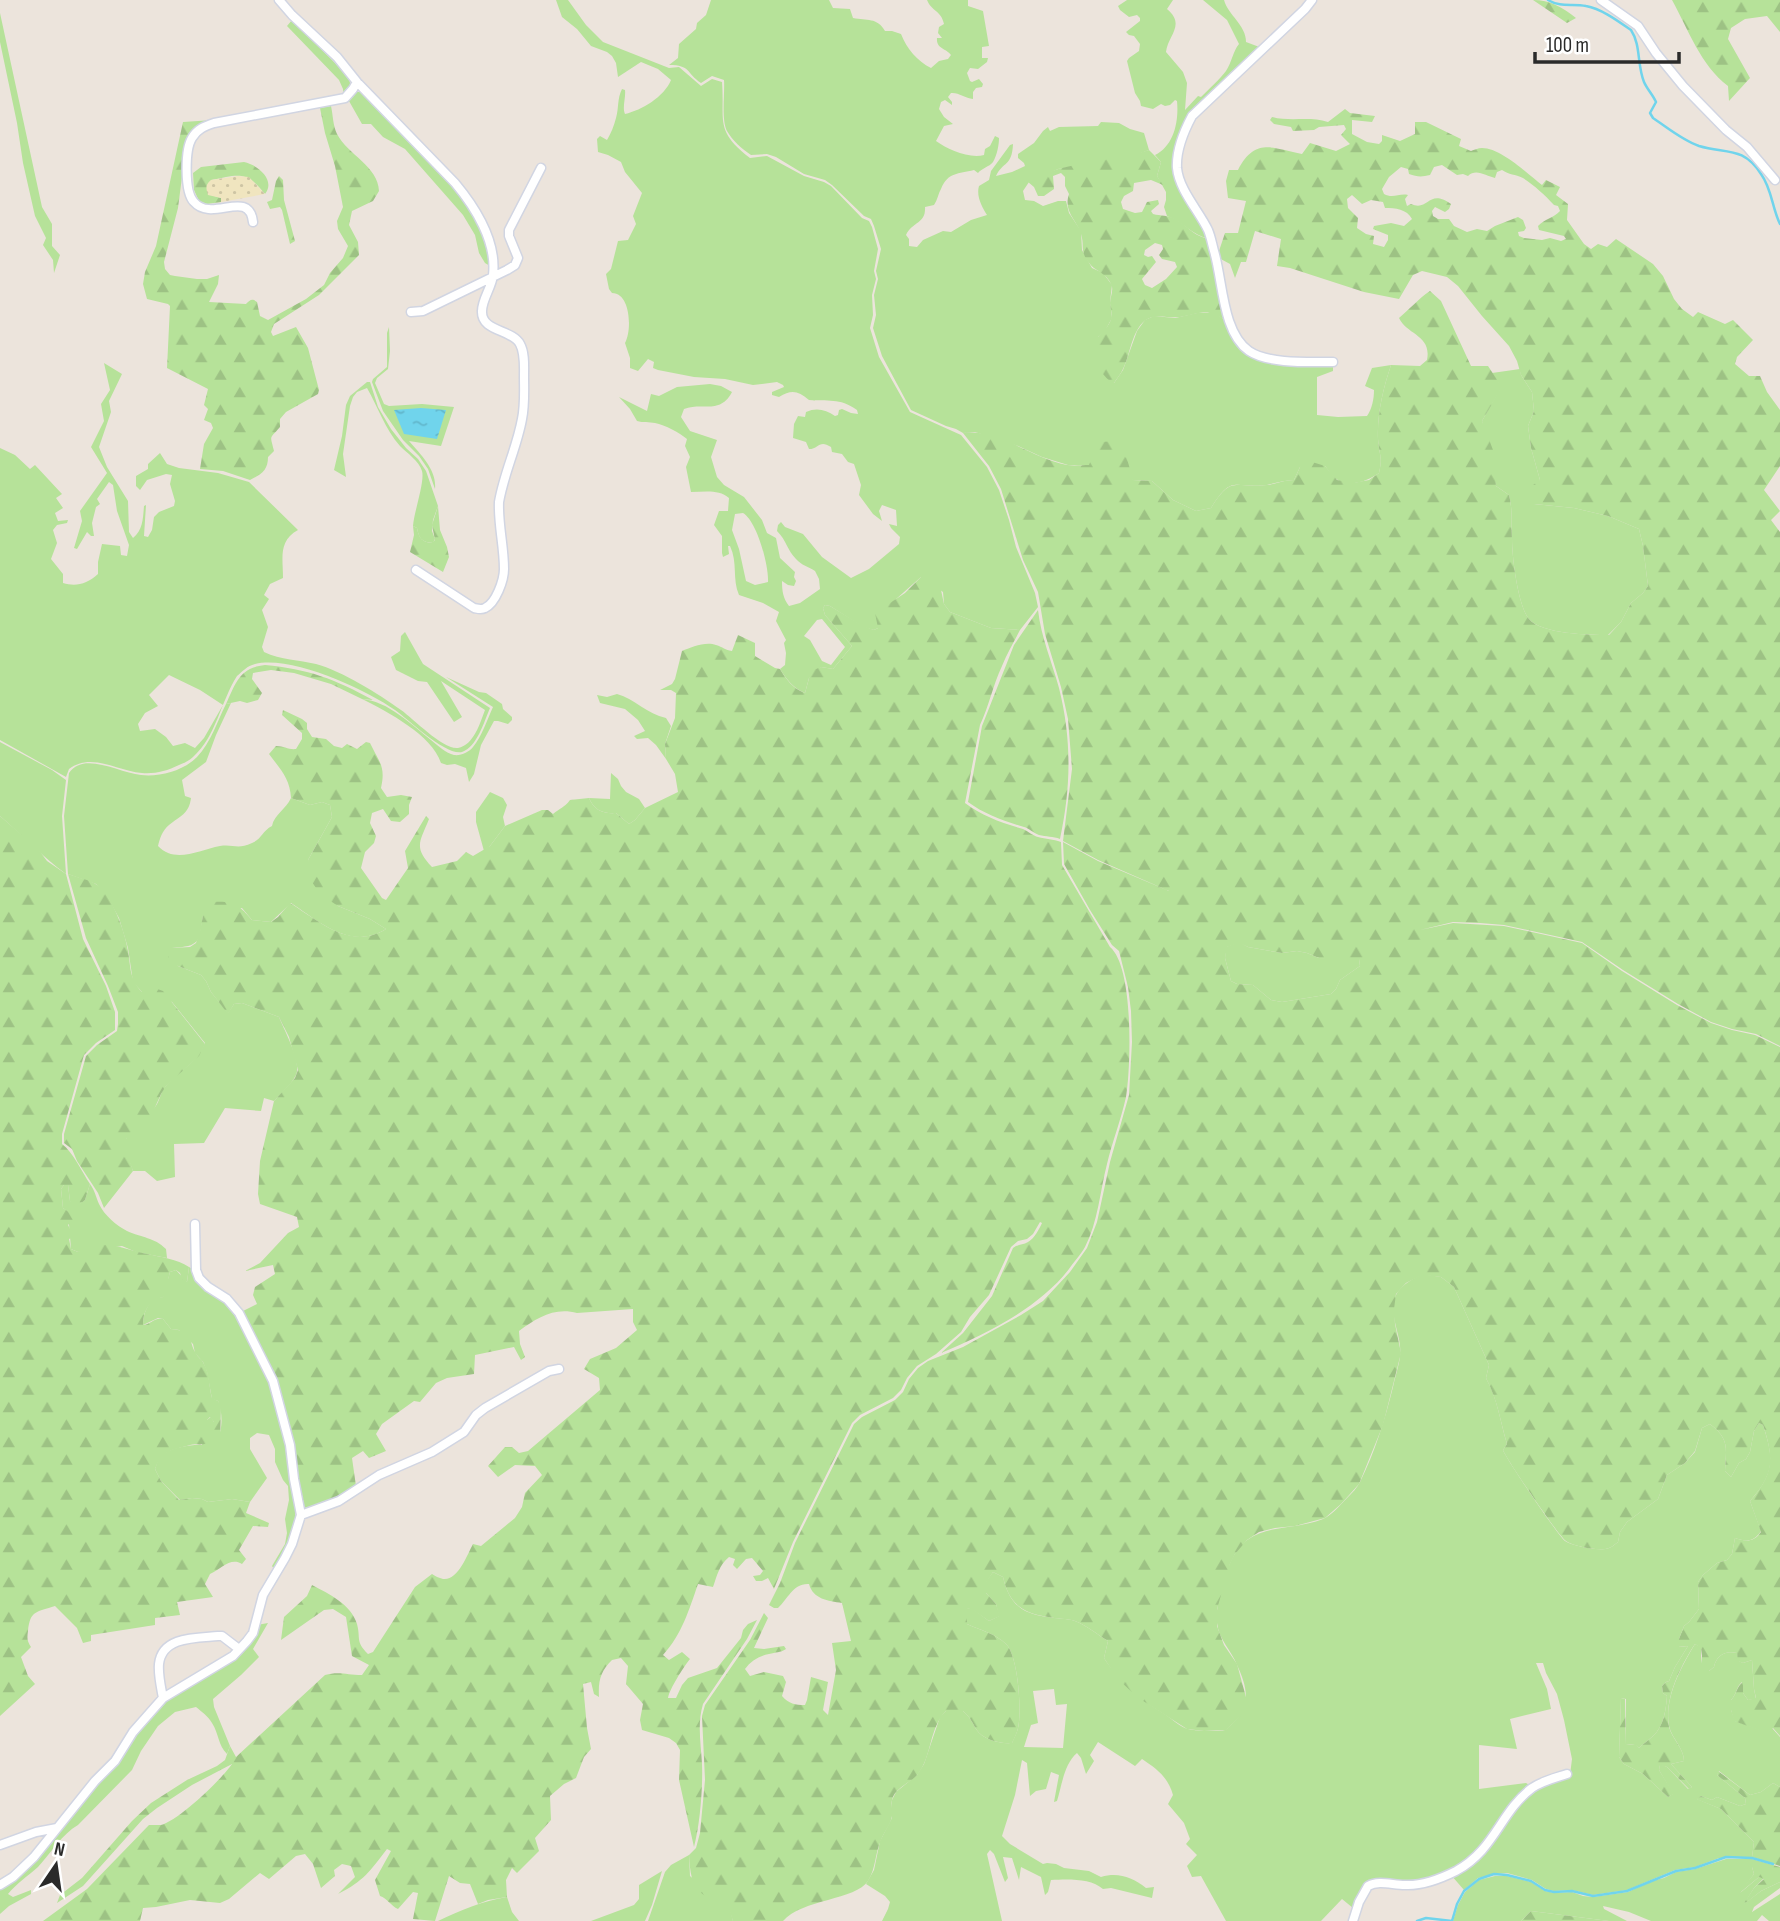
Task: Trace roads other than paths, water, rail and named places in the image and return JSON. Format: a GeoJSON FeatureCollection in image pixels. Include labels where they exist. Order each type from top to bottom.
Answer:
{"type":"FeatureCollection","features":[{"type":"Feature","properties":{"kind":"street"},"geometry":{"type":"LineString","coordinates":[[279,0],[337,57],[357,82],[467,198],[483,227],[494,267],[482,316],[489,326],[517,340],[522,350],[523,416],[499,502],[504,571],[501,583],[491,603],[481,610],[416,570]]}},
{"type":"Feature","properties":{"kind":"street"},"geometry":{"type":"LineString","coordinates":[[1311,0],[1305,9],[1192,116],[1184,131],[1177,170],[1209,232],[1228,320],[1235,336],[1246,349],[1260,357],[1333,362]]}},
{"type":"Feature","properties":{"kind":"street"},"geometry":{"type":"LineString","coordinates":[[1601,0],[1639,26],[1677,79],[1726,130],[1747,147],[1775,180]]}},
{"type":"Feature","properties":{"kind":"street"},"geometry":{"type":"LineString","coordinates":[[253,222],[252,212],[247,207],[212,210],[192,201],[187,188],[188,148],[195,133],[214,123],[345,98],[357,82]]}},
{"type":"Feature","properties":{"kind":"street"},"geometry":{"type":"LineString","coordinates":[[411,312],[423,311],[515,265],[518,258],[509,230],[541,167]]}},
{"type":"Feature","properties":{"kind":"street"},"geometry":{"type":"LineString","coordinates":[[0,1885],[34,1857],[115,1761],[132,1732],[163,1698],[233,1657],[253,1633],[263,1595],[285,1558],[301,1515],[290,1445],[273,1381],[239,1313],[227,1299],[199,1278],[196,1270],[195,1224]]}},
{"type":"Feature","properties":{"kind":"street"},"geometry":{"type":"LineString","coordinates":[[301,1515],[339,1501],[379,1475],[432,1452],[464,1432],[476,1415],[485,1408],[549,1371],[559,1369]]}},
{"type":"Feature","properties":{"kind":"street"},"geometry":{"type":"LineString","coordinates":[[163,1698],[160,1661],[166,1649],[173,1643],[222,1636],[239,1649]]}},
{"type":"Feature","properties":{"kind":"street"},"geometry":{"type":"LineString","coordinates":[[1353,1921],[1368,1886],[1377,1883],[1415,1885],[1458,1870],[1483,1850],[1526,1793],[1542,1782],[1567,1774]]}},
{"type":"Feature","properties":{"kind":"street"},"geometry":{"type":"LineString","coordinates":[[0,1845],[36,1832],[57,1828]]}},
{"type":"Feature","properties":{"kind":"water"},"geometry":{"type":"Polygon","coordinates":[[[394,410],[446,410],[437,439],[404,434],[394,410]]]}},
{"type":"Feature","properties":{"kind":"waterway"},"geometry":{"type":"LineString","coordinates":[[1548,0],[1558,4],[1592,8],[1631,30],[1644,82],[1656,102],[1650,113],[1653,118],[1699,146],[1748,159],[1765,180],[1780,224]]}},
{"type":"Feature","properties":{"kind":"waterway"},"geometry":{"type":"LineString","coordinates":[[1417,1921],[1426,1918],[1452,1921],[1464,1891],[1479,1879],[1494,1874],[1531,1881],[1545,1890],[1572,1891],[1593,1896],[1627,1891],[1676,1871],[1695,1868],[1726,1857],[1752,1858],[1773,1864]]}}]}
